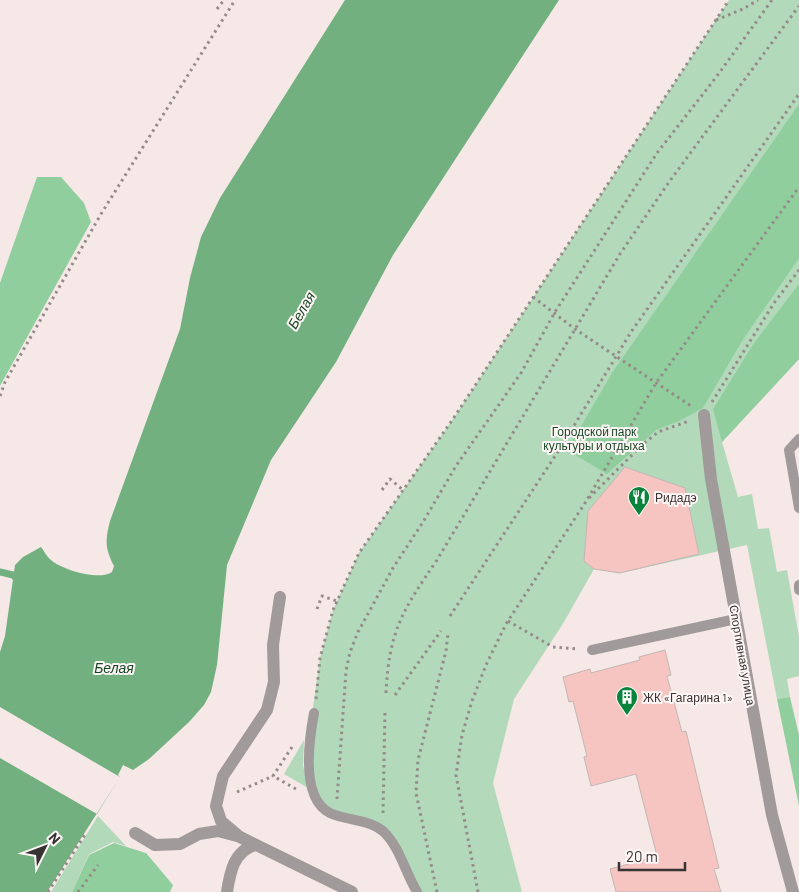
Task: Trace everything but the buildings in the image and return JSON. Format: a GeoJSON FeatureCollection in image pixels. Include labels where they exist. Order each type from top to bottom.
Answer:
{"type":"FeatureCollection","features":[{"type":"Feature","properties":{"kind":"street","name":"Спортивная улица"},"geometry":{"type":"LineString","coordinates":[[706,412],[711,478],[772,815],[794,884]]}},
{"type":"Feature","properties":{"kind":"street"},"geometry":{"type":"LineString","coordinates":[[280,597],[273,646],[274,682],[268,710],[223,776],[216,806],[221,821],[240,837],[352,892]]}},
{"type":"Feature","properties":{"kind":"street"},"geometry":{"type":"LineString","coordinates":[[135,833],[155,845],[180,844],[199,834],[218,831],[240,837]]}},
{"type":"Feature","properties":{"kind":"street"},"geometry":{"type":"LineString","coordinates":[[227,892],[238,856],[245,848],[255,845]]}},
{"type":"Feature","properties":{"kind":"lane"},"geometry":{"type":"LineString","coordinates":[[799,439],[789,450],[799,508]]}},
{"type":"Feature","properties":{"kind":"lane"},"geometry":{"type":"LineString","coordinates":[[799,584],[799,590]]}},
{"type":"Feature","properties":{"kind":"lane"},"geometry":{"type":"LineString","coordinates":[[592,650],[736,619]]}},
{"type":"Feature","properties":{"kind":"lane"},"geometry":{"type":"LineString","coordinates":[[314,713],[307,750],[310,780],[318,801],[329,813],[372,825],[383,831],[396,847],[403,867],[417,892]]}},
{"type":"Feature","properties":{"kind":"path"},"geometry":{"type":"LineString","coordinates":[[217,10],[224,0]]}},
{"type":"Feature","properties":{"kind":"path"},"geometry":{"type":"LineString","coordinates":[[0,396],[5,382],[101,214],[235,0]]}},
{"type":"Feature","properties":{"kind":"path"},"geometry":{"type":"LineString","coordinates":[[314,713],[320,658],[337,601],[359,553],[533,297],[729,0]]}},
{"type":"Feature","properties":{"kind":"path"},"geometry":{"type":"LineString","coordinates":[[716,20],[743,9],[758,0]]}},
{"type":"Feature","properties":{"kind":"path"},"geometry":{"type":"LineString","coordinates":[[336,815],[346,671],[350,652],[358,632],[393,568],[460,459],[522,373],[555,312],[657,154],[718,76],[772,0]]}},
{"type":"Feature","properties":{"kind":"path"},"geometry":{"type":"LineString","coordinates":[[386,693],[387,663],[392,641],[405,608],[437,560],[620,254],[669,182],[799,6]]}},
{"type":"Feature","properties":{"kind":"path"},"geometry":{"type":"LineString","coordinates":[[450,616],[561,447],[616,356],[664,284],[799,94]]}},
{"type":"Feature","properties":{"kind":"path"},"geometry":{"type":"LineString","coordinates":[[478,892],[456,775],[462,735],[472,701],[486,665],[508,620],[585,502],[656,383],[799,186]]}},
{"type":"Feature","properties":{"kind":"path"},"geometry":{"type":"LineString","coordinates":[[585,502],[626,459],[658,432],[706,412],[774,303],[799,270]]}},
{"type":"Feature","properties":{"kind":"path"},"geometry":{"type":"LineString","coordinates":[[533,297],[575,329],[656,383],[706,412]]}},
{"type":"Feature","properties":{"kind":"path"},"geometry":{"type":"LineString","coordinates":[[382,490],[390,479],[403,490]]}},
{"type":"Feature","properties":{"kind":"path"},"geometry":{"type":"LineString","coordinates":[[317,609],[322,596],[337,601]]}},
{"type":"Feature","properties":{"kind":"path"},"geometry":{"type":"LineString","coordinates":[[508,620],[553,647],[592,650]]}},
{"type":"Feature","properties":{"kind":"path"},"geometry":{"type":"LineString","coordinates":[[395,695],[440,631]]}},
{"type":"Feature","properties":{"kind":"path"},"geometry":{"type":"LineString","coordinates":[[437,892],[416,794],[418,760],[446,650],[448,633]]}},
{"type":"Feature","properties":{"kind":"path"},"geometry":{"type":"LineString","coordinates":[[383,831],[385,710]]}},
{"type":"Feature","properties":{"kind":"path"},"geometry":{"type":"LineString","coordinates":[[235,793],[273,776]]}},
{"type":"Feature","properties":{"kind":"path"},"geometry":{"type":"LineString","coordinates":[[48,892],[86,833]]}},
{"type":"Feature","properties":{"kind":"path"},"geometry":{"type":"LineString","coordinates":[[78,892],[98,865]]}},
{"type":"Feature","properties":{"kind":"green space","name":"Городской парк культуры и отдыха"},"geometry":{"type":"Polygon","coordinates":[[[729,0],[799,0],[799,359],[722,442],[738,497],[752,494],[758,529],[769,528],[777,572],[787,570],[799,637],[799,676],[787,679],[790,697],[777,699],[747,545],[620,573],[594,569],[564,622],[514,699],[493,783],[522,892],[417,892],[383,831],[346,818],[318,801],[307,749],[320,658],[333,610],[359,553],[453,419],[729,0]]]}},
{"type":"Feature","properties":{"kind":"green space"},"geometry":{"type":"Polygon","coordinates":[[[799,104],[799,258],[742,341],[703,408],[679,421],[656,430],[607,474],[567,450],[612,373],[799,104]]]}},
{"type":"Feature","properties":{"kind":"green space"},"geometry":{"type":"Polygon","coordinates":[[[37,177],[61,177],[84,203],[91,222],[0,386],[0,283],[37,177]]]}},
{"type":"Feature","properties":{"kind":"green space"},"geometry":{"type":"Polygon","coordinates":[[[799,284],[799,359],[722,442],[713,409],[754,343],[799,284]]]}},
{"type":"Feature","properties":{"kind":"green space"},"geometry":{"type":"Polygon","coordinates":[[[790,697],[799,735],[799,806],[777,699],[790,697]]]}},
{"type":"Feature","properties":{"kind":"green space"},"geometry":{"type":"Polygon","coordinates":[[[304,740],[303,765],[308,788],[284,774],[304,740]]]}},
{"type":"Feature","properties":{"kind":"green space"},"geometry":{"type":"Polygon","coordinates":[[[98,816],[126,846],[113,842],[89,854],[72,892],[51,892],[98,816]]]}},
{"type":"Feature","properties":{"kind":"green space"},"geometry":{"type":"Polygon","coordinates":[[[114,843],[146,853],[173,885],[170,892],[72,892],[89,855],[114,843]]]}},
{"type":"Feature","properties":{"kind":"water","name":"Белая"},"geometry":{"type":"Polygon","coordinates":[[[345,0],[559,0],[393,255],[336,362],[271,460],[227,565],[217,665],[211,692],[204,705],[189,722],[149,759],[133,770],[123,765],[118,775],[120,777],[0,707],[0,652],[5,636],[15,565],[23,557],[41,547],[56,564],[72,571],[90,575],[112,572],[114,566],[107,544],[110,521],[180,329],[190,278],[201,237],[220,198],[345,0]]]}},
{"type":"Feature","properties":{"kind":"water"},"geometry":{"type":"Polygon","coordinates":[[[0,758],[97,814],[47,892],[0,892],[0,758]]]}},
{"type":"Feature","properties":{"kind":"waterway"},"geometry":{"type":"LineString","coordinates":[[0,572],[13,575],[19,581]]}},
{"type":"Feature","properties":{"kind":"place","name":"Ридадэ"},"geometry":{"type":"Point","coordinates":[639,516]}},
{"type":"Feature","properties":{"kind":"place","name":"ЖК «Гагарина 1»"},"geometry":{"type":"Point","coordinates":[627,716]}}]}
